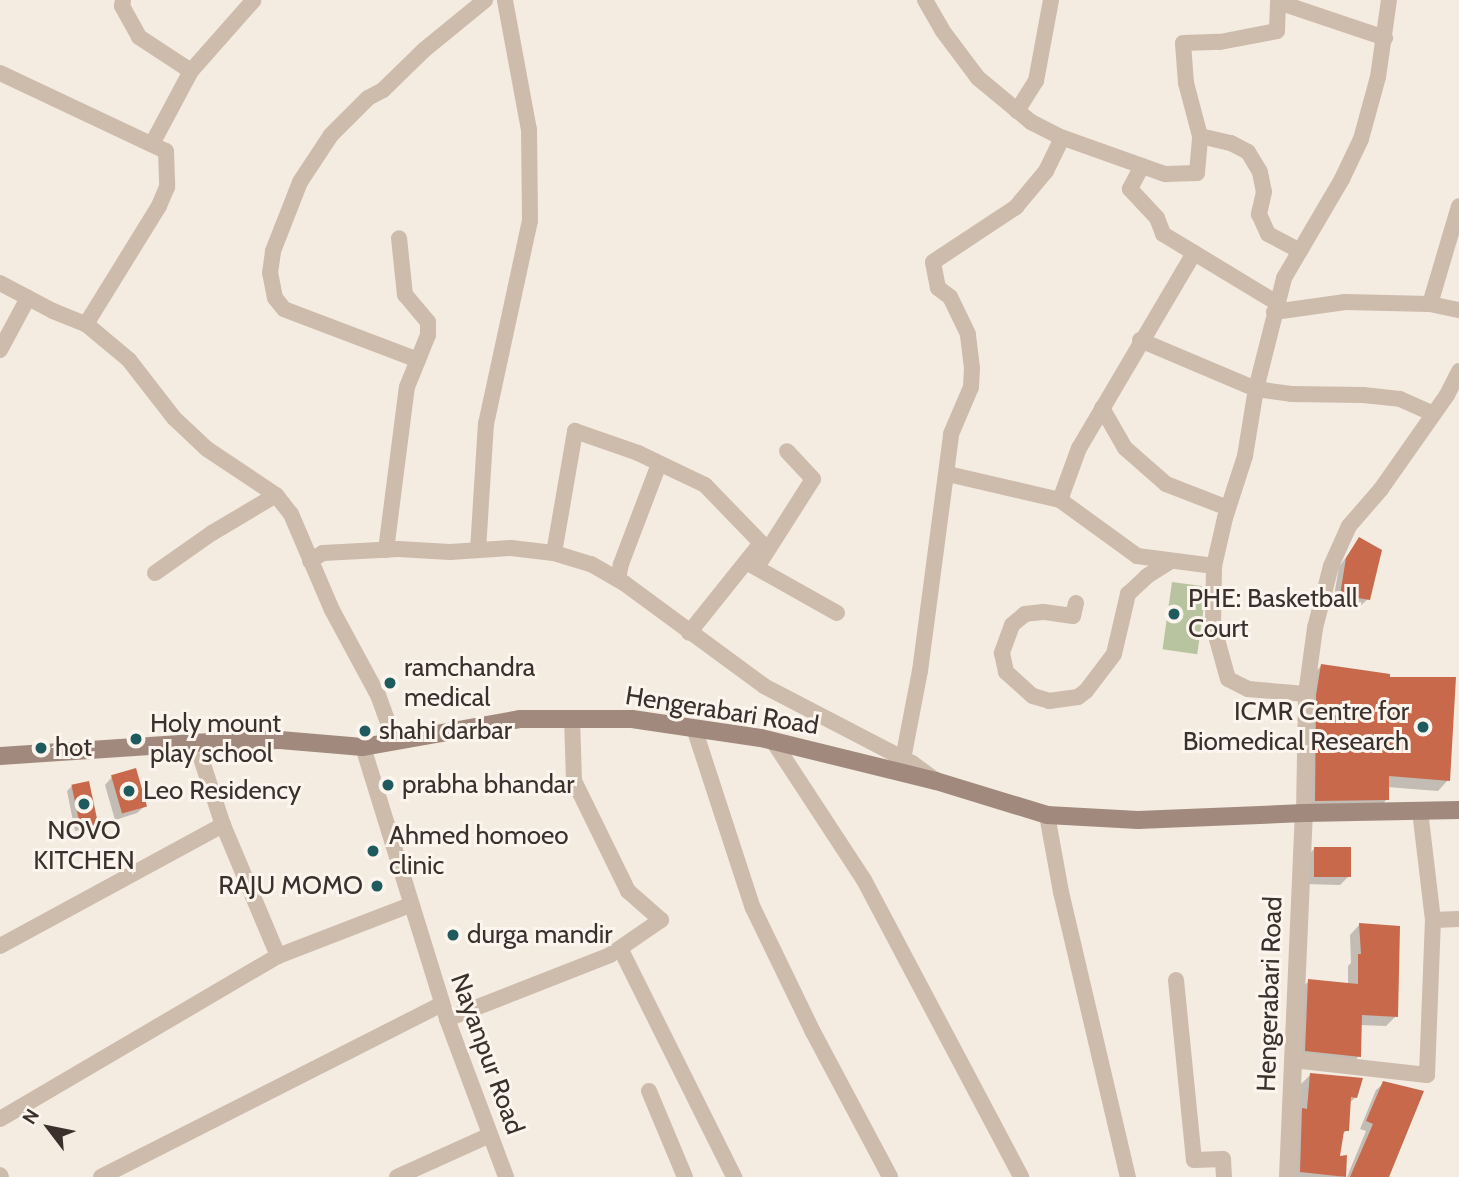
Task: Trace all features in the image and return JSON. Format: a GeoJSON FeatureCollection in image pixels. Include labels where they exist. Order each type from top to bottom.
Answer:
{"type":"FeatureCollection","features":[{"type":"Feature","properties":{"kind":"main road","name":"Hengerabari Road"},"geometry":{"type":"LineString","coordinates":[[0,756],[279,740],[363,747],[394,739],[520,719],[632,719],[773,741],[936,780],[1047,816],[1138,820],[1459,810]]}},
{"type":"Feature","properties":{"kind":"street"},"geometry":{"type":"LineString","coordinates":[[123,0],[122,6],[139,37],[191,71]]}},
{"type":"Feature","properties":{"kind":"street"},"geometry":{"type":"LineString","coordinates":[[418,360],[284,309],[275,298],[270,273],[273,251],[300,182],[331,135],[368,98],[383,90],[424,50],[485,0]]}},
{"type":"Feature","properties":{"kind":"street"},"geometry":{"type":"LineString","coordinates":[[478,550],[486,424],[530,221],[529,131],[505,0]]}},
{"type":"Feature","properties":{"kind":"street"},"geometry":{"type":"LineString","coordinates":[[925,0],[942,30],[978,78],[1031,122],[1062,138],[1165,174],[1198,173],[1200,136],[1186,83],[1183,43],[1220,42],[1277,32],[1278,2],[1385,38]]}},
{"type":"Feature","properties":{"kind":"street"},"geometry":{"type":"LineString","coordinates":[[1017,111],[1037,80],[1051,0]]}},
{"type":"Feature","properties":{"kind":"street"},"geometry":{"type":"LineString","coordinates":[[1306,694],[1248,689],[1228,679],[1213,625],[1214,566],[1228,508],[1245,456],[1256,389],[1275,307],[1284,278],[1342,179],[1360,139],[1378,77],[1389,0]]}},
{"type":"Feature","properties":{"kind":"street"},"geometry":{"type":"LineString","coordinates":[[152,144],[191,71],[253,1]]}},
{"type":"Feature","properties":{"kind":"street"},"geometry":{"type":"LineString","coordinates":[[0,73],[166,151],[167,187],[159,206],[86,324]]}},
{"type":"Feature","properties":{"kind":"street"},"geometry":{"type":"LineString","coordinates":[[1200,136],[1231,143],[1248,152],[1260,172],[1264,192],[1259,214],[1268,234],[1300,251]]}},
{"type":"Feature","properties":{"kind":"street"},"geometry":{"type":"LineString","coordinates":[[903,759],[920,671],[948,474],[951,434],[971,387],[968,334],[950,297],[938,288],[933,262],[1016,207],[1046,171],[1062,138]]}},
{"type":"Feature","properties":{"kind":"street"},"geometry":{"type":"LineString","coordinates":[[1142,166],[1130,189],[1157,218],[1163,234],[1275,307],[1345,303],[1430,304],[1459,310]]}},
{"type":"Feature","properties":{"kind":"street"},"geometry":{"type":"LineString","coordinates":[[1430,304],[1459,206]]}},
{"type":"Feature","properties":{"kind":"street"},"geometry":{"type":"LineString","coordinates":[[386,550],[407,387],[428,335],[428,323],[405,295],[399,238]]}},
{"type":"Feature","properties":{"kind":"street"},"geometry":{"type":"LineString","coordinates":[[1060,500],[1079,447],[1194,253]]}},
{"type":"Feature","properties":{"kind":"street"},"geometry":{"type":"LineString","coordinates":[[0,283],[86,324],[129,360],[174,418],[199,441],[276,495],[291,514],[332,610],[378,695],[394,739]]}},
{"type":"Feature","properties":{"kind":"street"},"geometry":{"type":"LineString","coordinates":[[0,350],[29,298]]}},
{"type":"Feature","properties":{"kind":"street"},"geometry":{"type":"LineString","coordinates":[[1140,340],[1256,389],[1400,399],[1432,413]]}},
{"type":"Feature","properties":{"kind":"street"},"geometry":{"type":"LineString","coordinates":[[1304,813],[1306,694],[1315,628],[1331,566],[1349,526],[1381,489],[1447,394],[1459,371]]}},
{"type":"Feature","properties":{"kind":"street"},"geometry":{"type":"LineString","coordinates":[[1101,408],[1125,448],[1166,484],[1228,508]]}},
{"type":"Feature","properties":{"kind":"street"},"geometry":{"type":"LineString","coordinates":[[554,553],[576,431],[705,485],[761,543],[752,564]]}},
{"type":"Feature","properties":{"kind":"street"},"geometry":{"type":"LineString","coordinates":[[689,633],[752,564],[813,479],[787,451]]}},
{"type":"Feature","properties":{"kind":"street"},"geometry":{"type":"LineString","coordinates":[[618,579],[621,564],[659,464]]}},
{"type":"Feature","properties":{"kind":"street"},"geometry":{"type":"LineString","coordinates":[[948,474],[1060,500],[1137,556],[1168,563],[1214,566]]}},
{"type":"Feature","properties":{"kind":"street"},"geometry":{"type":"LineString","coordinates":[[155,573],[212,533],[276,495]]}},
{"type":"Feature","properties":{"kind":"street"},"geometry":{"type":"LineString","coordinates":[[310,561],[323,553],[511,548],[554,553],[591,564],[618,579],[764,686],[903,759],[936,780]]}},
{"type":"Feature","properties":{"kind":"street"},"geometry":{"type":"LineString","coordinates":[[1076,603],[1073,616],[1043,612],[1025,614],[1012,625],[1002,653],[1006,672],[1033,696],[1049,701],[1078,697],[1086,691],[1114,654],[1128,594],[1147,576],[1168,563]]}},
{"type":"Feature","properties":{"kind":"street"},"geometry":{"type":"LineString","coordinates":[[752,564],[837,612]]}},
{"type":"Feature","properties":{"kind":"street"},"geometry":{"type":"LineString","coordinates":[[101,1177],[445,1012],[621,950],[661,920],[628,891],[574,781],[572,719]]}},
{"type":"Feature","properties":{"kind":"street"},"geometry":{"type":"LineString","coordinates":[[694,728],[753,908],[813,1032],[890,1177]]}},
{"type":"Feature","properties":{"kind":"street"},"geometry":{"type":"LineString","coordinates":[[773,741],[864,880],[1021,1177]]}},
{"type":"Feature","properties":{"kind":"street"},"geometry":{"type":"LineString","coordinates":[[196,743],[223,825],[278,956]]}},
{"type":"Feature","properties":{"kind":"street","name":"Nayanpur Road"},"geometry":{"type":"LineString","coordinates":[[363,747],[445,1012],[506,1177]]}},
{"type":"Feature","properties":{"kind":"street"},"geometry":{"type":"LineString","coordinates":[[1293,1060],[1427,1075],[1433,920],[1420,811]]}},
{"type":"Feature","properties":{"kind":"street","name":"Hengerabari Road"},"geometry":{"type":"LineString","coordinates":[[1288,1177],[1304,813]]}},
{"type":"Feature","properties":{"kind":"street"},"geometry":{"type":"LineString","coordinates":[[1047,816],[1061,892],[1128,1177]]}},
{"type":"Feature","properties":{"kind":"street"},"geometry":{"type":"LineString","coordinates":[[0,946],[223,825]]}},
{"type":"Feature","properties":{"kind":"street"},"geometry":{"type":"LineString","coordinates":[[0,1119],[278,956],[410,905]]}},
{"type":"Feature","properties":{"kind":"street"},"geometry":{"type":"LineString","coordinates":[[1433,920],[1459,919]]}},
{"type":"Feature","properties":{"kind":"street"},"geometry":{"type":"LineString","coordinates":[[621,950],[734,1177]]}},
{"type":"Feature","properties":{"kind":"street"},"geometry":{"type":"LineString","coordinates":[[1176,980],[1194,1160],[1223,1158],[1224,1177]]}},
{"type":"Feature","properties":{"kind":"street"},"geometry":{"type":"LineString","coordinates":[[649,1091],[685,1177]]}},
{"type":"Feature","properties":{"kind":"street"},"geometry":{"type":"LineString","coordinates":[[397,1177],[490,1135]]}},
{"type":"Feature","properties":{"kind":"green space"},"geometry":{"type":"Polygon","coordinates":[[[1172,582],[1207,587],[1197,654],[1163,649],[1172,582]]]}},
{"type":"Feature","properties":{"kind":"building"},"geometry":{"type":"Polygon","coordinates":[[[1359,537],[1382,550],[1370,600],[1340,595],[1346,558],[1359,537]]]}},
{"type":"Feature","properties":{"kind":"building"},"geometry":{"type":"Polygon","coordinates":[[[1321,664],[1390,674],[1390,677],[1456,677],[1450,781],[1389,776],[1389,800],[1315,801],[1316,695],[1321,664]]]}},
{"type":"Feature","properties":{"kind":"building","name":"Leo Residency"},"geometry":{"type":"Polygon","coordinates":[[[136,768],[147,806],[122,814],[111,775],[136,768]]]}},
{"type":"Feature","properties":{"kind":"building","name":"NOVO KITCHEN"},"geometry":{"type":"Polygon","coordinates":[[[89,781],[98,824],[81,828],[71,785],[89,781]]]}},
{"type":"Feature","properties":{"kind":"building"},"geometry":{"type":"Polygon","coordinates":[[[1314,847],[1351,847],[1351,877],[1314,877],[1314,847]]]}},
{"type":"Feature","properties":{"kind":"building"},"geometry":{"type":"Polygon","coordinates":[[[1359,923],[1400,926],[1398,1017],[1362,1015],[1361,1057],[1305,1051],[1308,979],[1358,984],[1358,954],[1361,954],[1359,923]]]}},
{"type":"Feature","properties":{"kind":"building"},"geometry":{"type":"Polygon","coordinates":[[[1310,1073],[1363,1078],[1357,1098],[1351,1097],[1349,1131],[1344,1131],[1340,1156],[1347,1155],[1346,1177],[1300,1172],[1302,1108],[1307,1109],[1310,1073]]]}},
{"type":"Feature","properties":{"kind":"building"},"geometry":{"type":"Polygon","coordinates":[[[1383,1081],[1424,1091],[1389,1177],[1350,1177],[1373,1124],[1366,1121],[1383,1081]]]}},
{"type":"Feature","properties":{"kind":"place","name":"PHE: Basketball Court"},"geometry":{"type":"Point","coordinates":[1174,614]}},
{"type":"Feature","properties":{"kind":"place","name":"ramchandra medical"},"geometry":{"type":"Point","coordinates":[390,683]}},
{"type":"Feature","properties":{"kind":"place","name":"ICMR Centre for Biomedical Research"},"geometry":{"type":"Point","coordinates":[1423,727]}},
{"type":"Feature","properties":{"kind":"place","name":"shahi darbar"},"geometry":{"type":"Point","coordinates":[365,731]}},
{"type":"Feature","properties":{"kind":"place","name":"Holy mount play school"},"geometry":{"type":"Point","coordinates":[136,739]}},
{"type":"Feature","properties":{"kind":"place","name":"hot"},"geometry":{"type":"Point","coordinates":[41,748]}},
{"type":"Feature","properties":{"kind":"place","name":"prabha bhandar"},"geometry":{"type":"Point","coordinates":[388,785]}},
{"type":"Feature","properties":{"kind":"place","name":"Leo Residency"},"geometry":{"type":"Point","coordinates":[129,791]}},
{"type":"Feature","properties":{"kind":"place","name":"NOVO KITCHEN"},"geometry":{"type":"Point","coordinates":[84,804]}},
{"type":"Feature","properties":{"kind":"place","name":"Ahmed homoeo clinic"},"geometry":{"type":"Point","coordinates":[373,851]}},
{"type":"Feature","properties":{"kind":"place","name":"RAJU MOMO"},"geometry":{"type":"Point","coordinates":[377,886]}},
{"type":"Feature","properties":{"kind":"place","name":"durga mandir"},"geometry":{"type":"Point","coordinates":[453,935]}}]}
